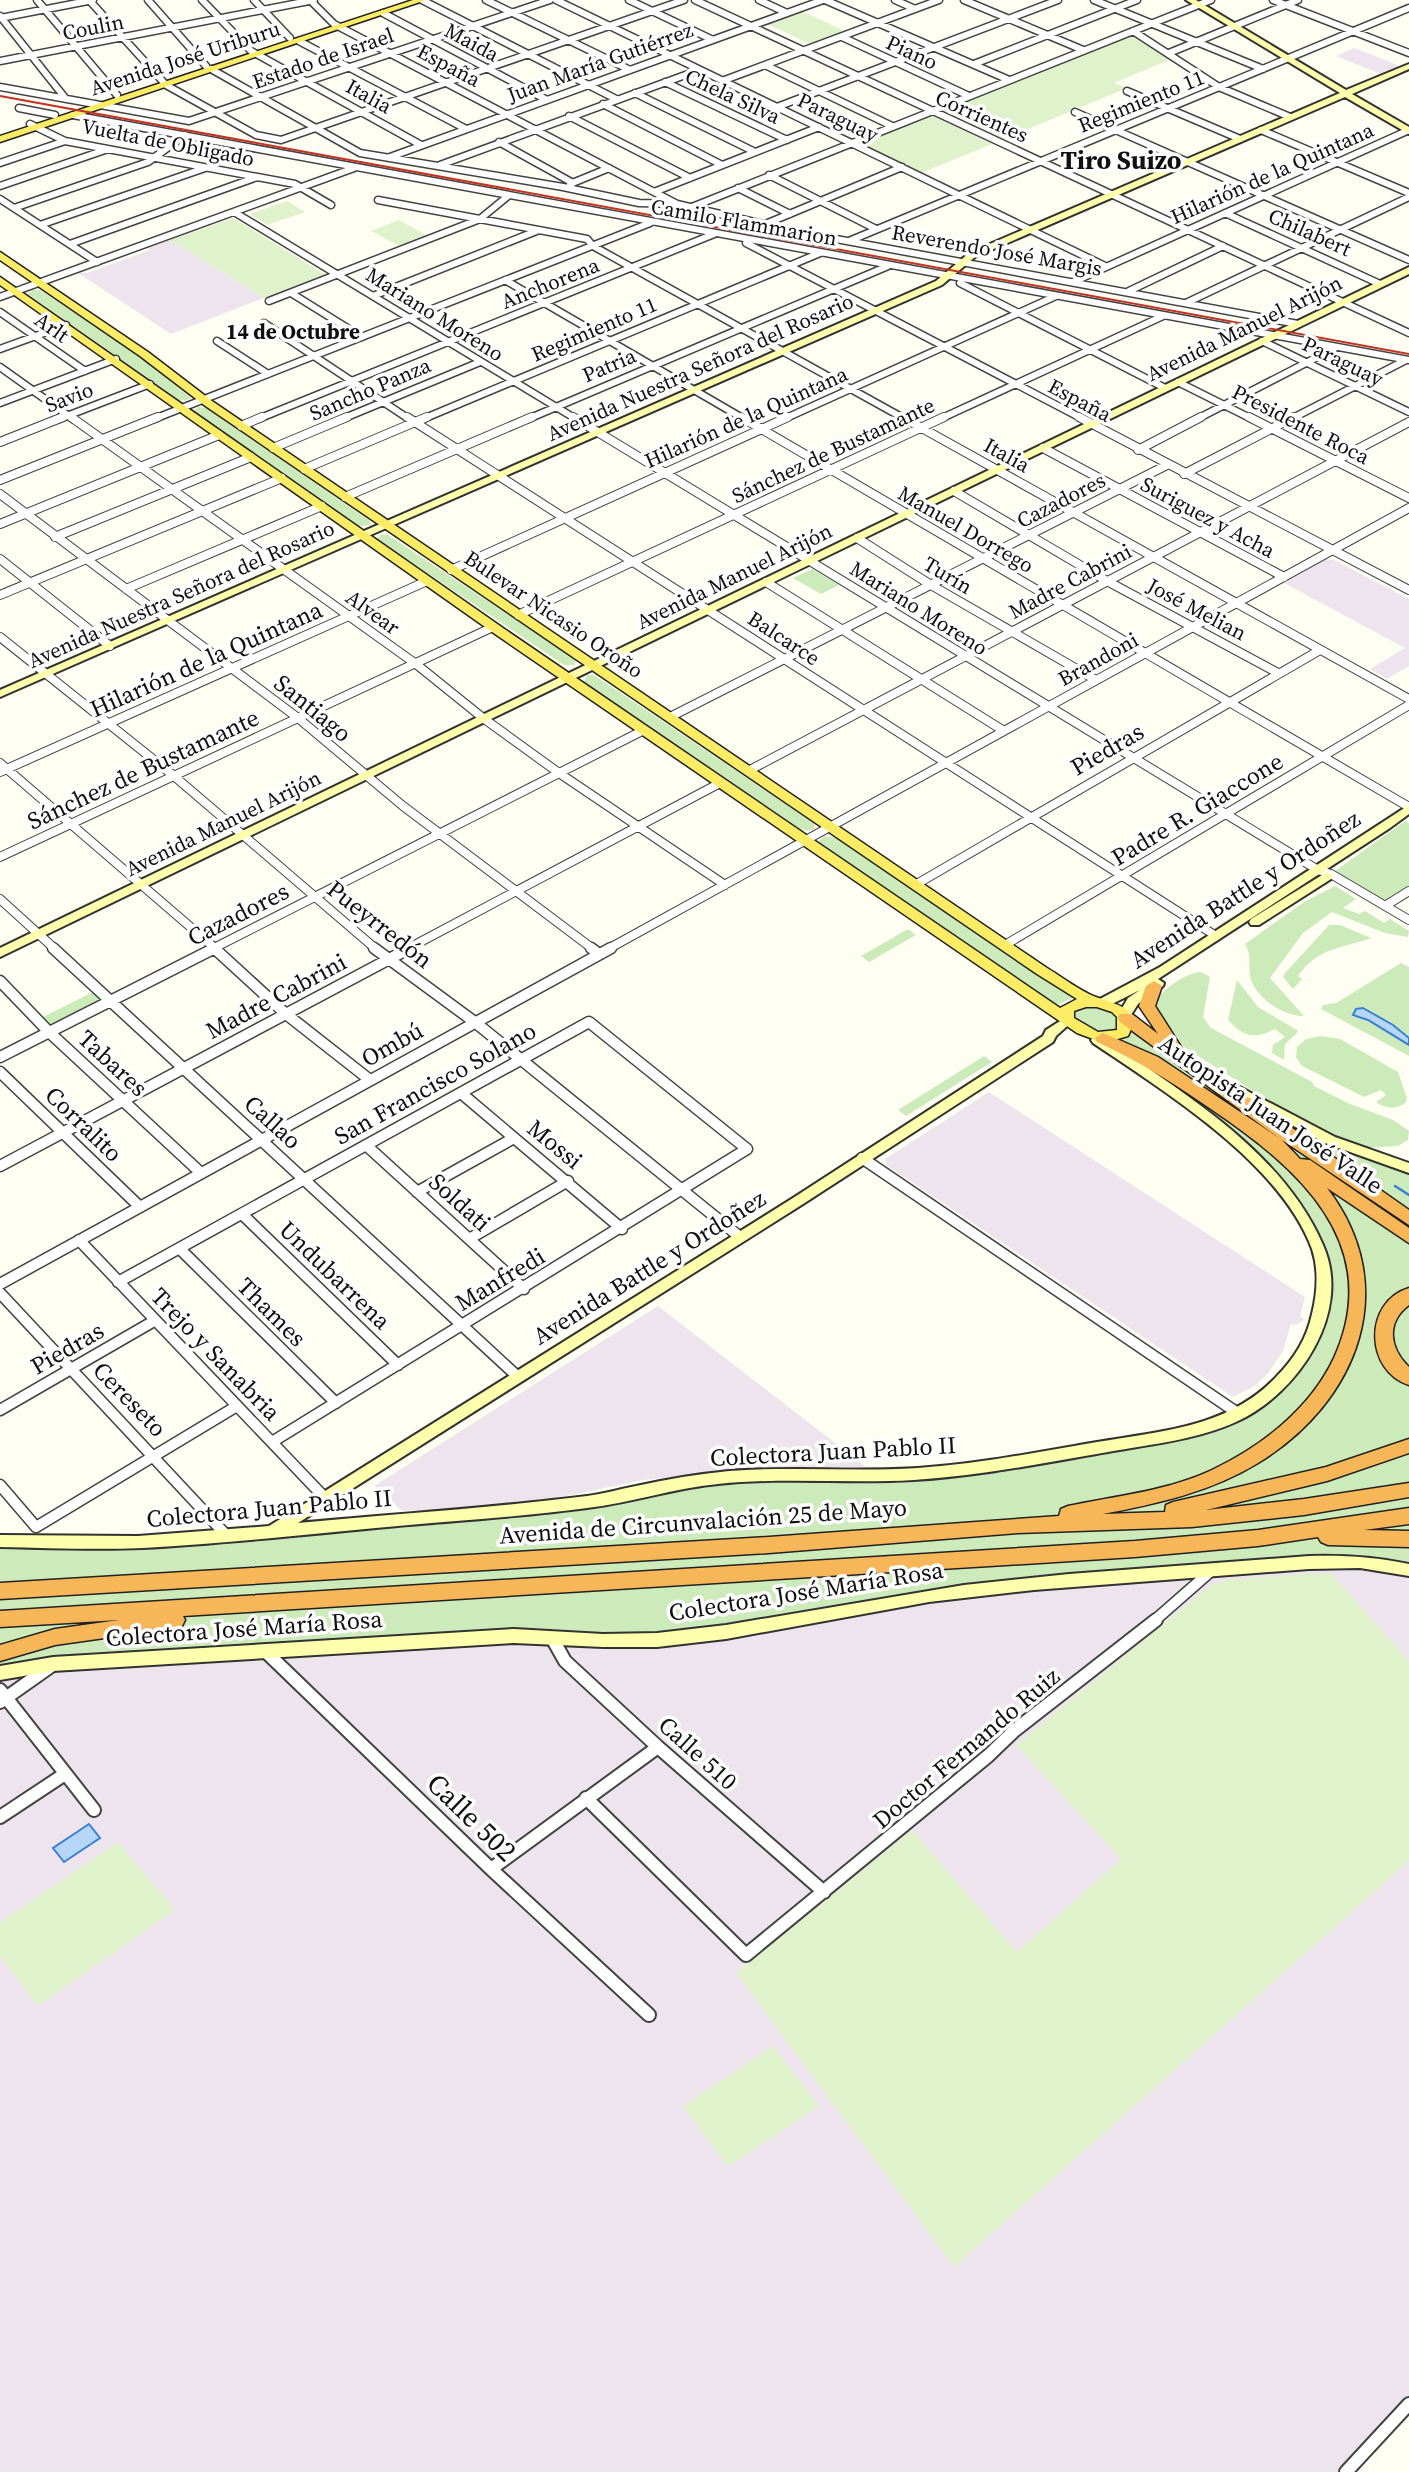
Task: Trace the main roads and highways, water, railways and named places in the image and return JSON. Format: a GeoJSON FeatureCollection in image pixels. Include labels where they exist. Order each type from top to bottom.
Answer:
{"type":"FeatureCollection","features":[{"type":"Feature","properties":{"kind":"highway"},"geometry":{"type":"LineString","coordinates":[[1154,986],[1147,1006],[1150,1015],[1165,1031],[1185,1062]]}},
{"type":"Feature","properties":{"kind":"highway","name":"Autopista Juan José Valle"},"geometry":{"type":"LineString","coordinates":[[1125,1016],[1185,1062],[1409,1219]]}},
{"type":"Feature","properties":{"kind":"highway","name":"Autopista Juan José Valle"},"geometry":{"type":"LineString","coordinates":[[1093,1035],[1152,1061],[1409,1237]]}},
{"type":"Feature","properties":{"kind":"highway"},"geometry":{"type":"LineString","coordinates":[[1018,1525],[1168,1493],[1218,1476],[1259,1454],[1293,1429],[1321,1399],[1339,1371],[1351,1340],[1357,1311],[1353,1255],[1343,1228],[1328,1201],[1303,1172],[1267,1138]]}},
{"type":"Feature","properties":{"kind":"highway"},"geometry":{"type":"LineString","coordinates":[[1360,1185],[1409,1213]]}},
{"type":"Feature","properties":{"kind":"highway"},"geometry":{"type":"LineString","coordinates":[[1409,1295],[1394,1304],[1383,1323],[1383,1344],[1397,1368],[1409,1378]]}},
{"type":"Feature","properties":{"kind":"highway"},"geometry":{"type":"LineString","coordinates":[[1123,1519],[1277,1487],[1327,1474],[1409,1446]]}},
{"type":"Feature","properties":{"kind":"highway","name":"Avenida de Circunvalación 25 de Mayo"},"geometry":{"type":"LineString","coordinates":[[0,1591],[769,1545],[1018,1525],[1192,1518],[1409,1490]]}},
{"type":"Feature","properties":{"kind":"highway"},"geometry":{"type":"LineString","coordinates":[[0,1619],[1135,1549],[1258,1538],[1409,1516]]}},
{"type":"Feature","properties":{"kind":"highway"},"geometry":{"type":"LineString","coordinates":[[1258,1538],[1409,1539]]}},
{"type":"Feature","properties":{"kind":"highway"},"geometry":{"type":"LineString","coordinates":[[0,1579],[158,1582]]}},
{"type":"Feature","properties":{"kind":"highway"},"geometry":{"type":"LineString","coordinates":[[0,1653],[55,1637],[184,1619],[241,1605]]}},
{"type":"Feature","properties":{"kind":"main road","name":"Avenida José Uriburu"},"geometry":{"type":"LineString","coordinates":[[0,139],[55,115],[95,105],[209,68],[406,0]]}},
{"type":"Feature","properties":{"kind":"main road","name":"Avenida José Uriburu"},"geometry":{"type":"LineString","coordinates":[[337,25],[422,0]]}},
{"type":"Feature","properties":{"kind":"main road"},"geometry":{"type":"LineString","coordinates":[[1200,2],[1409,129]]}},
{"type":"Feature","properties":{"kind":"main road","name":"Avenida Nuestra Señora del Rosario"},"geometry":{"type":"LineString","coordinates":[[0,694],[875,311],[949,277],[961,262],[1031,229],[1409,66]]}},
{"type":"Feature","properties":{"kind":"main road","name":"Avenida José Uriburu"},"geometry":{"type":"LineString","coordinates":[[0,134],[74,115],[117,95],[163,83]]}},
{"type":"Feature","properties":{"kind":"main road","name":"Bulevar Nicasio Oroño"},"geometry":{"type":"LineString","coordinates":[[0,255],[144,354],[202,400],[592,666],[1005,946],[1096,1001]]}},
{"type":"Feature","properties":{"kind":"main road","name":"Avenida Manuel Arijón"},"geometry":{"type":"LineString","coordinates":[[0,953],[1409,270]]}},
{"type":"Feature","properties":{"kind":"main road","name":"Bulevar Nicasio Oroño"},"geometry":{"type":"LineString","coordinates":[[0,279],[493,627],[1093,1035]]}},
{"type":"Feature","properties":{"kind":"main road","name":"Avenida Battle y Ordoñez"},"geometry":{"type":"LineString","coordinates":[[1096,1001],[1120,996],[1324,872],[1409,808]]}},
{"type":"Feature","properties":{"kind":"main road","name":"Avenida Battle y Ordoñez"},"geometry":{"type":"LineString","coordinates":[[1125,1016],[1133,1002],[1154,986],[1409,818]]}},
{"type":"Feature","properties":{"kind":"main road"},"geometry":{"type":"LineString","coordinates":[[1067,1019],[1068,1009],[1073,1004],[1096,1001],[1125,1016],[1127,1026],[1123,1032],[1093,1035]]}},
{"type":"Feature","properties":{"kind":"main road","name":"Avenida Battle y Ordoñez"},"geometry":{"type":"LineString","coordinates":[[1048,1039],[1067,1019]]}},
{"type":"Feature","properties":{"kind":"main road","name":"Avenida Battle y Ordoñez"},"geometry":{"type":"LineString","coordinates":[[272,1532],[1048,1039],[1093,1035]]}},
{"type":"Feature","properties":{"kind":"main road","name":"Colectora Juan Pablo II"},"geometry":{"type":"LineString","coordinates":[[0,1541],[34,1534],[138,1542],[228,1536],[591,1502],[642,1489],[718,1478],[790,1474],[916,1474],[1041,1458],[1200,1430],[1239,1414],[1272,1392],[1297,1362],[1315,1331],[1322,1304],[1323,1275],[1320,1252],[1308,1225],[1293,1203],[1234,1140],[1186,1100],[1093,1035]]}},
{"type":"Feature","properties":{"kind":"main road"},"geometry":{"type":"LineString","coordinates":[[1185,1062],[1330,1140],[1409,1168]]}},
{"type":"Feature","properties":{"kind":"main road","name":"Colectora José María Rosa"},"geometry":{"type":"LineString","coordinates":[[0,1673],[52,1664],[514,1636],[656,1640],[778,1624],[928,1596],[1054,1580],[1329,1561],[1381,1563],[1409,1570]]}},
{"type":"Feature","properties":{"kind":"water"},"geometry":{"type":"Polygon","coordinates":[[[1363,1008],[1393,1025],[1409,1038],[1409,1045],[1368,1020],[1353,1015],[1356,1009],[1363,1008]]]}},
{"type":"Feature","properties":{"kind":"water"},"geometry":{"type":"Polygon","coordinates":[[[89,1824],[100,1838],[64,1862],[53,1848],[89,1824]]]}},
{"type":"Feature","properties":{"kind":"waterway"},"geometry":{"type":"LineString","coordinates":[[1395,1186],[1409,1195]]}},
{"type":"Feature","properties":{"kind":"railway"},"geometry":{"type":"LineString","coordinates":[[0,96],[1409,354]]}},
{"type":"Feature","properties":{"kind":"district","name":"Tiro Suizo"},"geometry":{"type":"Point","coordinates":[1121,160]}},
{"type":"Feature","properties":{"kind":"district","name":"14 de Octubre"},"geometry":{"type":"Point","coordinates":[293,331]}}]}
